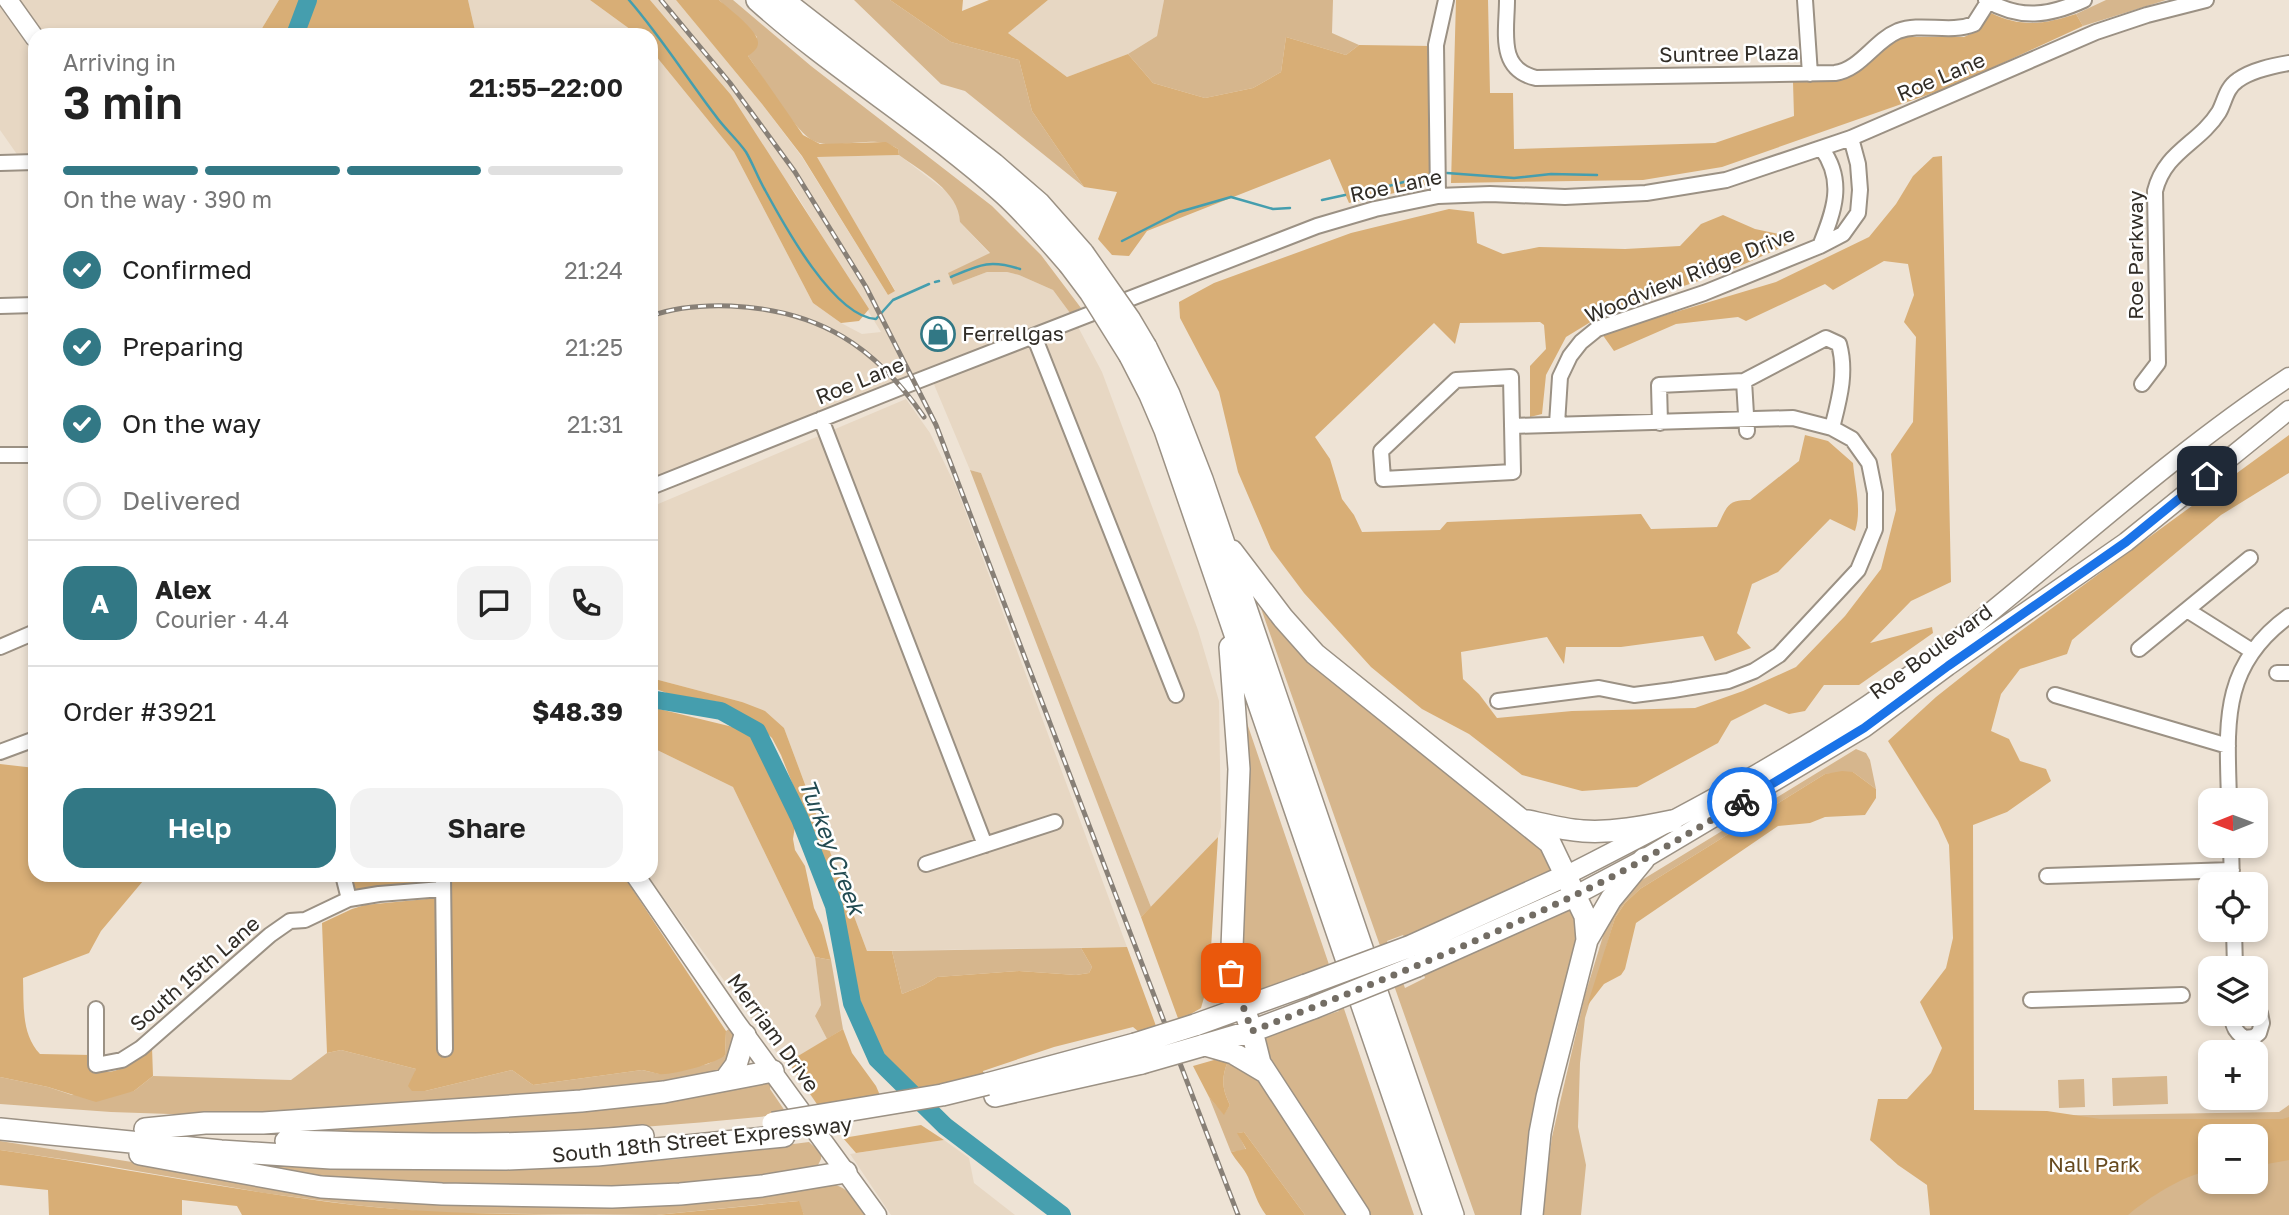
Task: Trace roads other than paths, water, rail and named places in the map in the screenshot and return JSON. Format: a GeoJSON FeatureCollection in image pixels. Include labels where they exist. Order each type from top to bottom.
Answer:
{"type":"FeatureCollection","features":[{"type":"Feature","properties":{"kind":"highway"},"geometry":{"type":"LineString","coordinates":[[757,0],[830,60],[981,175],[1076,259]]}},
{"type":"Feature","properties":{"kind":"highway"},"geometry":{"type":"LineString","coordinates":[[783,0],[994,164],[1038,203],[1076,259],[1090,292],[1138,352],[1186,438],[1452,1215]]}},
{"type":"Feature","properties":{"kind":"highway"},"geometry":{"type":"LineString","coordinates":[[1138,352],[1150,395],[1165,430],[1434,1215]]}},
{"type":"Feature","properties":{"kind":"highway"},"geometry":{"type":"LineString","coordinates":[[1222,538],[1283,618],[1315,654],[1550,843],[1585,916],[1587,940]]}},
{"type":"Feature","properties":{"kind":"highway"},"geometry":{"type":"LineString","coordinates":[[1227,614],[1239,769],[1231,973],[1252,1031],[1257,1058],[1359,1215]]}},
{"type":"Feature","properties":{"kind":"highway"},"geometry":{"type":"LineString","coordinates":[[1522,820],[1599,832],[1672,821]]}},
{"type":"Feature","properties":{"kind":"highway"},"geometry":{"type":"LineString","coordinates":[[1532,1215],[1540,1133],[1547,1097],[1587,940],[1611,899],[1644,859]]}},
{"type":"Feature","properties":{"kind":"highway","name":"South 18th Street Expressway"},"geometry":{"type":"LineString","coordinates":[[0,1129],[221,1151],[331,1158],[506,1159],[597,1155],[778,1129],[942,1095],[991,1090],[1139,1054],[1203,1046],[1252,1031],[1313,1007],[1565,876]]}},
{"type":"Feature","properties":{"kind":"highway","name":"South 18th Street Expressway"},"geometry":{"type":"LineString","coordinates":[[1139,1054],[1203,1021],[1306,985],[1414,956],[1576,895]]}},
{"type":"Feature","properties":{"kind":"highway"},"geometry":{"type":"LineString","coordinates":[[1203,1021],[1231,973]]}},
{"type":"Feature","properties":{"kind":"highway"},"geometry":{"type":"LineString","coordinates":[[725,1080],[736,1065],[745,1035]]}},
{"type":"Feature","properties":{"kind":"highway"},"geometry":{"type":"LineString","coordinates":[[1203,1046],[1233,1053],[1265,1072]]}},
{"type":"Feature","properties":{"kind":"highway"},"geometry":{"type":"LineString","coordinates":[[145,1129],[205,1123],[263,1123],[581,1101],[664,1092],[773,1072]]}},
{"type":"Feature","properties":{"kind":"highway","name":"South 18th Street Expressway"},"geometry":{"type":"LineString","coordinates":[[0,1115],[269,1141],[422,1144],[627,1138],[778,1129]]}},
{"type":"Feature","properties":{"kind":"highway"},"geometry":{"type":"LineString","coordinates":[[74,1136],[155,1158],[219,1170],[321,1187],[385,1192],[612,1197],[762,1186],[846,1172]]}},
{"type":"Feature","properties":{"kind":"main road"},"geometry":{"type":"LineString","coordinates":[[8,0],[28,28]]}},
{"type":"Feature","properties":{"kind":"main road","name":"Roe Boulevard"},"geometry":{"type":"LineString","coordinates":[[1565,876],[1672,821],[1816,740],[1939,653],[2174,460],[2289,377]]}},
{"type":"Feature","properties":{"kind":"main road","name":"Roe Boulevard"},"geometry":{"type":"LineString","coordinates":[[1576,895],[1644,859],[1864,728],[2126,542],[2289,410]]}},
{"type":"Feature","properties":{"kind":"main road","name":"Merriam Drive"},"geometry":{"type":"LineString","coordinates":[[640,882],[745,1035],[877,1215]]}},
{"type":"Feature","properties":{"kind":"street"},"geometry":{"type":"LineString","coordinates":[[1438,196],[1436,46],[1446,0]]}},
{"type":"Feature","properties":{"kind":"street","name":"Suntree Plaza"},"geometry":{"type":"LineString","coordinates":[[1507,0],[1508,57],[1513,67],[1522,74],[1536,78],[1844,72],[1901,30],[1964,29],[1974,24],[1987,1]]}},
{"type":"Feature","properties":{"kind":"street"},"geometry":{"type":"LineString","coordinates":[[1805,0],[1810,74]]}},
{"type":"Feature","properties":{"kind":"street"},"geometry":{"type":"LineString","coordinates":[[1987,1],[2002,8],[2031,14],[2061,11],[2084,0]]}},
{"type":"Feature","properties":{"kind":"street","name":"Roe Lane"},"geometry":{"type":"LineString","coordinates":[[658,484],[1317,226],[1375,209],[1438,196],[1490,194],[1565,197],[1646,193],[1726,180],[1851,138],[2096,32],[2139,17],[2206,0]]}},
{"type":"Feature","properties":{"kind":"street","name":"Roe Parkway"},"geometry":{"type":"LineString","coordinates":[[2142,384],[2158,363],[2155,191],[2159,174],[2219,112],[2229,88],[2237,80],[2259,70],[2289,63]]}},
{"type":"Feature","properties":{"kind":"street","name":"Woodview Ridge Drive"},"geometry":{"type":"LineString","coordinates":[[1557,424],[1560,377],[1576,349],[1597,329],[1704,293],[1843,234],[1858,213],[1860,190],[1858,164],[1851,138]]}},
{"type":"Feature","properties":{"kind":"street","name":"Woodview Ridge Drive"},"geometry":{"type":"LineString","coordinates":[[1820,246],[1835,206],[1833,173],[1822,149]]}},
{"type":"Feature","properties":{"kind":"street"},"geometry":{"type":"LineString","coordinates":[[0,163],[28,162]]}},
{"type":"Feature","properties":{"kind":"street"},"geometry":{"type":"LineString","coordinates":[[1833,173],[1858,164]]}},
{"type":"Feature","properties":{"kind":"street"},"geometry":{"type":"LineString","coordinates":[[0,306],[28,305]]}},
{"type":"Feature","properties":{"kind":"street"},"geometry":{"type":"LineString","coordinates":[[1034,337],[1176,695]]}},
{"type":"Feature","properties":{"kind":"street"},"geometry":{"type":"LineString","coordinates":[[1660,424],[1659,385],[1744,381],[1826,338],[1839,344],[1842,355],[1842,388],[1832,428]]}},
{"type":"Feature","properties":{"kind":"street"},"geometry":{"type":"LineString","coordinates":[[1511,377],[1512,426],[1513,472],[1383,479],[1381,451],[1456,380],[1511,377]]}},
{"type":"Feature","properties":{"kind":"street"},"geometry":{"type":"LineString","coordinates":[[1744,381],[1748,426]]}},
{"type":"Feature","properties":{"kind":"street"},"geometry":{"type":"LineString","coordinates":[[1498,701],[1599,688],[1634,695],[1728,681],[1754,671],[1779,655],[1858,570],[1875,529],[1875,493],[1869,463],[1852,439],[1832,428],[1793,418],[1748,426],[1512,426]]}},
{"type":"Feature","properties":{"kind":"street"},"geometry":{"type":"LineString","coordinates":[[821,419],[985,845]]}},
{"type":"Feature","properties":{"kind":"street"},"geometry":{"type":"LineString","coordinates":[[0,455],[28,454]]}},
{"type":"Feature","properties":{"kind":"street"},"geometry":{"type":"LineString","coordinates":[[2139,649],[2250,558]]}},
{"type":"Feature","properties":{"kind":"street"},"geometry":{"type":"LineString","coordinates":[[2187,610],[2252,651]]}},
{"type":"Feature","properties":{"kind":"street"},"geometry":{"type":"LineString","coordinates":[[2229,788],[2231,696],[2252,651],[2268,632],[2289,616]]}},
{"type":"Feature","properties":{"kind":"street"},"geometry":{"type":"LineString","coordinates":[[0,647],[28,635]]}},
{"type":"Feature","properties":{"kind":"street"},"geometry":{"type":"LineString","coordinates":[[2055,695],[2228,746]]}},
{"type":"Feature","properties":{"kind":"street"},"geometry":{"type":"LineString","coordinates":[[0,752],[28,742]]}},
{"type":"Feature","properties":{"kind":"street"},"geometry":{"type":"LineString","coordinates":[[926,864],[1055,822]]}},
{"type":"Feature","properties":{"kind":"street"},"geometry":{"type":"LineString","coordinates":[[2047,876],[2198,877]]}},
{"type":"Feature","properties":{"kind":"street"},"geometry":{"type":"LineString","coordinates":[[345,882],[349,899]]}},
{"type":"Feature","properties":{"kind":"street"},"geometry":{"type":"LineString","coordinates":[[443,882],[445,1049]]}},
{"type":"Feature","properties":{"kind":"street","name":"South 15th Lane"},"geometry":{"type":"LineString","coordinates":[[96,1009],[96,1065],[122,1060],[141,1048],[270,935],[290,921],[305,920],[349,899],[443,882]]}},
{"type":"Feature","properties":{"kind":"street"},"geometry":{"type":"LineString","coordinates":[[2031,1000],[2182,995]]}},
{"type":"Feature","properties":{"kind":"street"},"geometry":{"type":"LineString","coordinates":[[2234,1026],[2244,1038],[2254,1037],[2261,1026]]}},
{"type":"Feature","properties":{"kind":"waterway","name":"Turkey Creek"},"geometry":{"type":"LineString","coordinates":[[298,28],[308,0]]}},
{"type":"Feature","properties":{"kind":"waterway"},"geometry":{"type":"LineString","coordinates":[[629,0],[651,28]]}},
{"type":"Feature","properties":{"kind":"waterway"},"geometry":{"type":"LineString","coordinates":[[658,37],[746,152],[797,246],[827,287],[844,303],[860,314],[876,319],[893,300],[929,284]]}},
{"type":"Feature","properties":{"kind":"waterway"},"geometry":{"type":"LineString","coordinates":[[1447,173],[1514,178],[1551,174],[1597,175]]}},
{"type":"Feature","properties":{"kind":"waterway"},"geometry":{"type":"LineString","coordinates":[[1354,191],[1385,187],[1430,175]]}},
{"type":"Feature","properties":{"kind":"waterway"},"geometry":{"type":"LineString","coordinates":[[1322,200],[1345,195]]}},
{"type":"Feature","properties":{"kind":"waterway"},"geometry":{"type":"LineString","coordinates":[[1122,241],[1179,212],[1231,197],[1273,209],[1290,208]]}},
{"type":"Feature","properties":{"kind":"waterway"},"geometry":{"type":"LineString","coordinates":[[951,277],[969,269],[992,264],[1020,269]]}},
{"type":"Feature","properties":{"kind":"waterway"},"geometry":{"type":"LineString","coordinates":[[935,282],[939,281]]}},
{"type":"Feature","properties":{"kind":"waterway","name":"Turkey Creek"},"geometry":{"type":"LineString","coordinates":[[658,700],[721,711],[757,731],[800,819],[834,906],[852,1003],[877,1059],[945,1126],[1062,1215]]}},
{"type":"Feature","properties":{"kind":"railway"},"geometry":{"type":"LineString","coordinates":[[661,0],[730,83],[795,172],[866,287],[936,425],[1238,1215]]}},
{"type":"Feature","properties":{"kind":"railway"},"geometry":{"type":"LineString","coordinates":[[658,314],[691,307],[731,306],[763,309],[818,324],[842,336],[886,370],[924,417]]}},
{"type":"Feature","properties":{"kind":"place","name":"Ferrellgas"},"geometry":{"type":"Point","coordinates":[938,334]}},
{"type":"Feature","properties":{"kind":"park label","name":"Nall Park"},"geometry":{"type":"Point","coordinates":[2094,1165]}}]}
